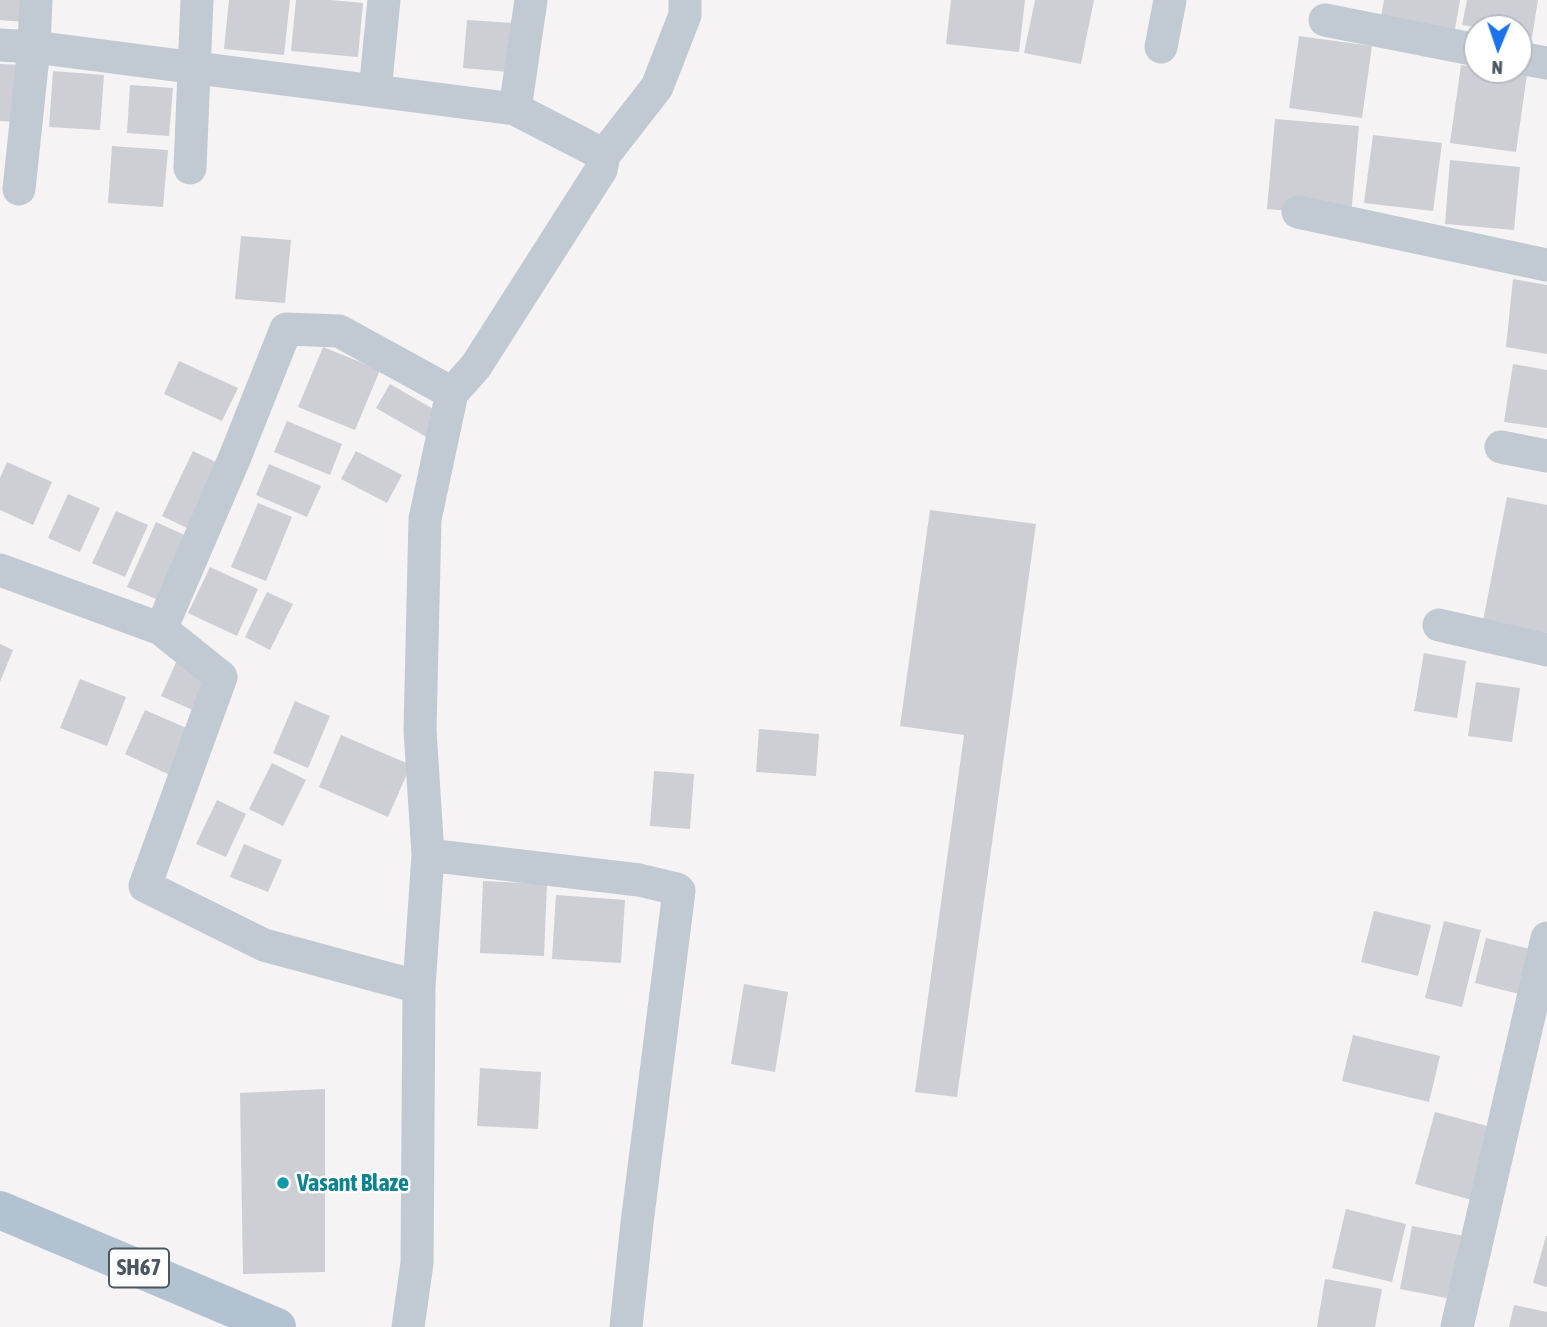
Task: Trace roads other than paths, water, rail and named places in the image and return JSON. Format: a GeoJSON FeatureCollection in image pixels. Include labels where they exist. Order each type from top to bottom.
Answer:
{"type":"FeatureCollection","features":[{"type":"Feature","properties":{"kind":"main road","name":"SH67"},"geometry":{"type":"LineString","coordinates":[[0,1210],[277,1327]]}},
{"type":"Feature","properties":{"kind":"street"},"geometry":{"type":"LineString","coordinates":[[19,190],[34,47],[36,0]]}},
{"type":"Feature","properties":{"kind":"street"},"geometry":{"type":"LineString","coordinates":[[190,168],[197,0]]}},
{"type":"Feature","properties":{"kind":"street"},"geometry":{"type":"LineString","coordinates":[[375,91],[384,0]]}},
{"type":"Feature","properties":{"kind":"street"},"geometry":{"type":"LineString","coordinates":[[515,109],[531,0]]}},
{"type":"Feature","properties":{"kind":"street"},"geometry":{"type":"LineString","coordinates":[[408,1327],[417,1263],[419,987],[429,855],[420,730],[425,519],[452,393],[484,355],[601,170],[604,155],[657,87],[685,15],[685,0]]}},
{"type":"Feature","properties":{"kind":"street"},"geometry":{"type":"LineString","coordinates":[[1161,47],[1170,0]]}},
{"type":"Feature","properties":{"kind":"street"},"geometry":{"type":"LineString","coordinates":[[1325,20],[1463,47]]}},
{"type":"Feature","properties":{"kind":"street"},"geometry":{"type":"LineString","coordinates":[[0,45],[34,47],[515,109],[604,155]]}},
{"type":"Feature","properties":{"kind":"street"},"geometry":{"type":"LineString","coordinates":[[1298,212],[1547,265]]}},
{"type":"Feature","properties":{"kind":"street"},"geometry":{"type":"LineString","coordinates":[[161,629],[286,330],[339,331],[452,393]]}},
{"type":"Feature","properties":{"kind":"street"},"geometry":{"type":"LineString","coordinates":[[1501,447],[1547,456]]}},
{"type":"Feature","properties":{"kind":"street"},"geometry":{"type":"LineString","coordinates":[[0,570],[161,629],[220,677],[145,886],[264,945],[419,987]]}},
{"type":"Feature","properties":{"kind":"street"},"geometry":{"type":"LineString","coordinates":[[1439,625],[1547,650]]}},
{"type":"Feature","properties":{"kind":"street"},"geometry":{"type":"LineString","coordinates":[[429,855],[639,880],[679,891],[626,1327]]}},
{"type":"Feature","properties":{"kind":"street"},"geometry":{"type":"LineString","coordinates":[[1457,1327],[1547,937]]}},
{"type":"Feature","properties":{"kind":"place","name":"Vasant Blaze"},"geometry":{"type":"Point","coordinates":[283,1183]}}]}
